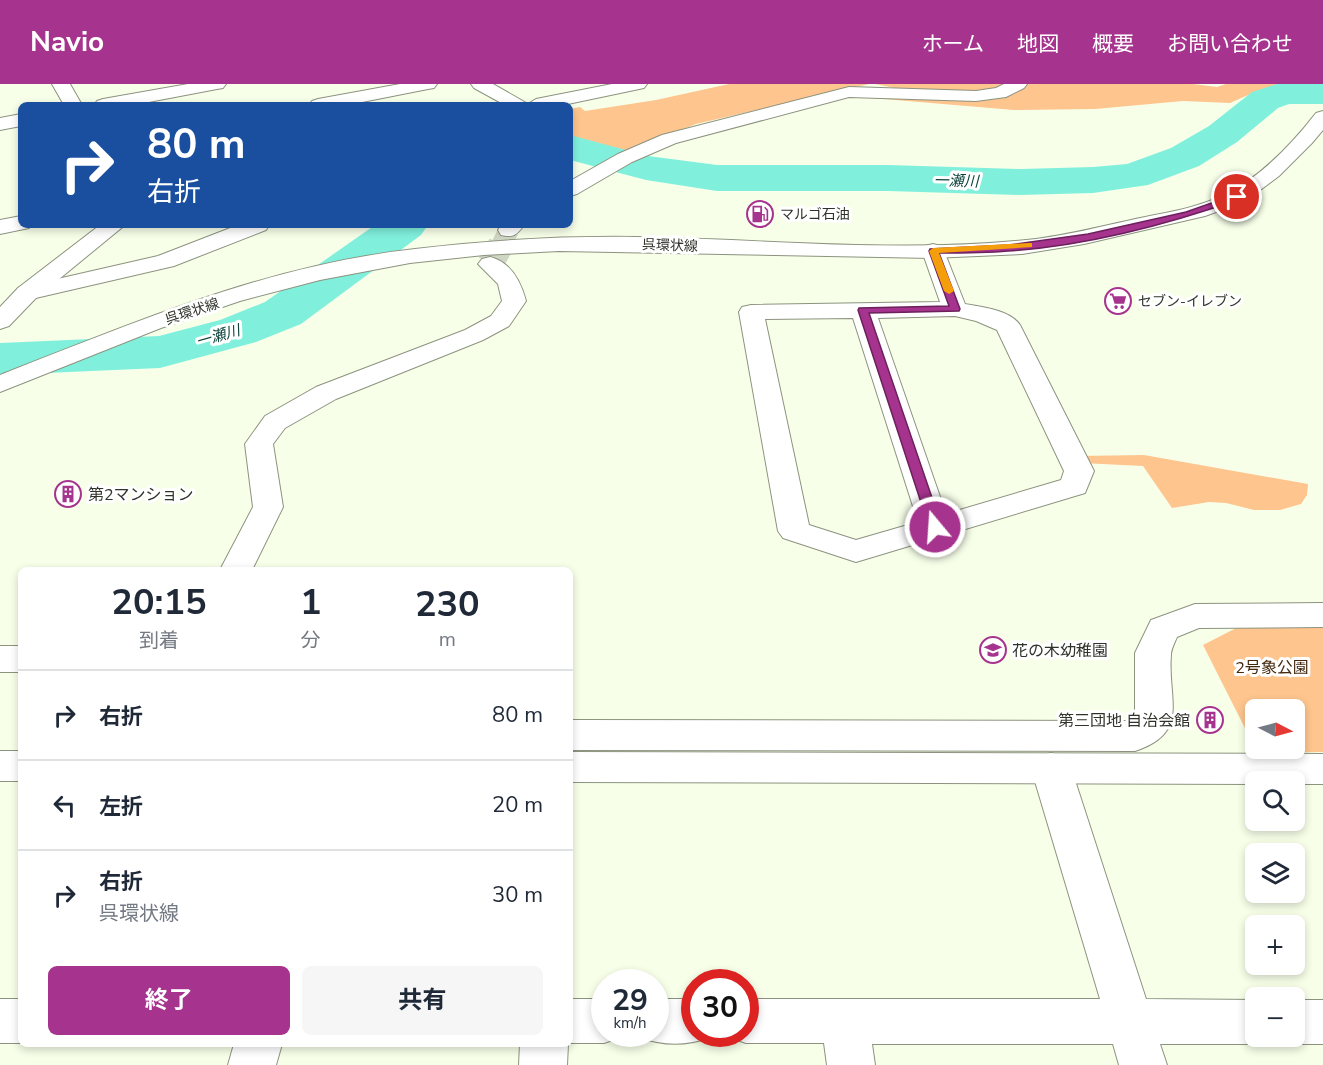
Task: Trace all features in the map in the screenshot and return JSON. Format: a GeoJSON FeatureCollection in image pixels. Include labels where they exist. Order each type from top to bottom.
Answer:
{"type":"FeatureCollection","features":[{"type":"Feature","properties":{"kind":"street"},"geometry":{"type":"LineString","coordinates":[[61,84],[71,102]]}},
{"type":"Feature","properties":{"kind":"street"},"geometry":{"type":"LineString","coordinates":[[119,102],[218,84]]}},
{"type":"Feature","properties":{"kind":"street"},"geometry":{"type":"LineString","coordinates":[[352,102],[374,100],[429,84]]}},
{"type":"Feature","properties":{"kind":"street"},"geometry":{"type":"LineString","coordinates":[[480,84],[513,102]]}},
{"type":"Feature","properties":{"kind":"street"},"geometry":{"type":"LineString","coordinates":[[551,102],[638,84]]}},
{"type":"Feature","properties":{"kind":"street"},"geometry":{"type":"LineString","coordinates":[[573,187],[625,158],[669,139],[849,92],[976,96],[1000,93],[1018,84]]}},
{"type":"Feature","properties":{"kind":"street","name":"呉環状線"},"geometry":{"type":"LineString","coordinates":[[2,384],[174,315],[328,271],[411,256],[519,245],[600,243],[875,253],[1009,248],[1077,239],[1188,214],[1237,197],[1291,152],[1323,117]]}},
{"type":"Feature","properties":{"kind":"street"},"geometry":{"type":"LineString","coordinates":[[0,124],[18,121]]}},
{"type":"Feature","properties":{"kind":"street"},"geometry":{"type":"LineString","coordinates":[[0,227],[18,224]]}},
{"type":"Feature","properties":{"kind":"street"},"geometry":{"type":"LineString","coordinates":[[0,321],[27,292],[110,228]]}},
{"type":"Feature","properties":{"kind":"street"},"geometry":{"type":"LineString","coordinates":[[27,292],[104,278],[166,261],[250,228]]}},
{"type":"Feature","properties":{"kind":"street"},"geometry":{"type":"LineString","coordinates":[[933,251],[955,309]]}},
{"type":"Feature","properties":{"kind":"street"},"geometry":{"type":"LineString","coordinates":[[238,567],[268,507],[259,444],[274,422],[326,393],[474,335],[500,321],[514,301],[509,282],[490,264]]}},
{"type":"Feature","properties":{"kind":"street"},"geometry":{"type":"LineString","coordinates":[[955,309],[983,315],[1007,325],[1079,471],[1074,486],[856,551],[795,531],[751,312],[863,310],[955,309]]}},
{"type":"Feature","properties":{"kind":"street"},"geometry":{"type":"LineString","coordinates":[[863,310],[935,527]]}},
{"type":"Feature","properties":{"kind":"street"},"geometry":{"type":"LineString","coordinates":[[573,735],[1136,736],[1154,720],[1153,653],[1163,629],[1195,616],[1323,615]]}},
{"type":"Feature","properties":{"kind":"street"},"geometry":{"type":"LineString","coordinates":[[0,659],[18,660]]}},
{"type":"Feature","properties":{"kind":"street"},"geometry":{"type":"LineString","coordinates":[[0,765],[18,766]]}},
{"type":"Feature","properties":{"kind":"street"},"geometry":{"type":"LineString","coordinates":[[573,767],[1323,769]]}},
{"type":"Feature","properties":{"kind":"street"},"geometry":{"type":"LineString","coordinates":[[1052,768],[1143,1065]]}},
{"type":"Feature","properties":{"kind":"street"},"geometry":{"type":"LineString","coordinates":[[0,1021],[18,1021]]}},
{"type":"Feature","properties":{"kind":"street"},"geometry":{"type":"LineString","coordinates":[[573,1021],[591,1021]]}},
{"type":"Feature","properties":{"kind":"street"},"geometry":{"type":"LineString","coordinates":[[759,1024],[848,1043],[1130,1022],[1245,1022]]}},
{"type":"Feature","properties":{"kind":"street"},"geometry":{"type":"LineString","coordinates":[[1305,1022],[1323,1022]]}},
{"type":"Feature","properties":{"kind":"street"},"geometry":{"type":"LineString","coordinates":[[252,1065],[257,1047]]}},
{"type":"Feature","properties":{"kind":"street"},"geometry":{"type":"LineString","coordinates":[[543,1065],[544,1047]]}},
{"type":"Feature","properties":{"kind":"green space"},"geometry":{"type":"Polygon","coordinates":[[[729,84],[869,84],[696,124],[627,151],[573,139],[573,108],[580,107],[585,111],[656,100],[729,84]]]}},
{"type":"Feature","properties":{"kind":"green space"},"geometry":{"type":"Polygon","coordinates":[[[875,84],[1193,84],[1217,87],[1226,84],[1298,84],[1255,92],[1230,103],[1183,101],[1095,109],[1014,110],[848,96],[905,90],[875,84]]]}},
{"type":"Feature","properties":{"kind":"green space"},"geometry":{"type":"Polygon","coordinates":[[[1144,455],[1308,484],[1307,495],[1301,504],[1280,510],[1254,510],[1226,503],[1209,502],[1172,508],[1143,466],[1081,463],[1076,456],[1144,455]]]}},
{"type":"Feature","properties":{"kind":"green space","name":"2号象公園"},"geometry":{"type":"Polygon","coordinates":[[[1246,623],[1323,624],[1323,752],[1305,752],[1305,699],[1245,699],[1245,728],[1203,645],[1246,623]]]}},
{"type":"Feature","properties":{"kind":"waterway","name":"一瀬川"},"geometry":{"type":"LineString","coordinates":[[573,148],[646,168],[717,178],[888,178],[1020,182],[1093,180],[1133,176],[1185,157],[1223,134],[1265,100],[1285,93],[1323,93]]}},
{"type":"Feature","properties":{"kind":"waterway","name":"一瀬川"},"geometry":{"type":"LineString","coordinates":[[0,359],[160,352],[238,331],[283,313],[401,228]]}},
{"type":"Feature","properties":{"kind":"tunnel"},"geometry":{"type":"LineString","coordinates":[[500,247],[509,230]]}},
{"type":"Feature","properties":{"kind":"tunnel"},"geometry":{"type":"LineString","coordinates":[[490,264],[501,245]]}},
{"type":"Feature","properties":{"kind":"slow traffic"},"geometry":{"type":"LineString","coordinates":[[949,291],[933,251],[1029,245]]}},
{"type":"Feature","properties":{"kind":"place","name":"マルゴ石油"},"geometry":{"type":"Point","coordinates":[760,214]}},
{"type":"Feature","properties":{"kind":"place","name":"セブン-イレブン"},"geometry":{"type":"Point","coordinates":[1118,301]}},
{"type":"Feature","properties":{"kind":"place","name":"第2マンション"},"geometry":{"type":"Point","coordinates":[68,494]}},
{"type":"Feature","properties":{"kind":"place","name":"花の木幼稚園"},"geometry":{"type":"Point","coordinates":[993,650]}},
{"type":"Feature","properties":{"kind":"place","name":"第三団地 自治会館"},"geometry":{"type":"Point","coordinates":[1210,720]}},
{"type":"Feature","properties":{"kind":"route"},"geometry":{"type":"LineString","coordinates":[[935,527],[863,310],[955,309],[933,251],[1009,248],[1088,237],[1188,214],[1237,197]]}}]}
